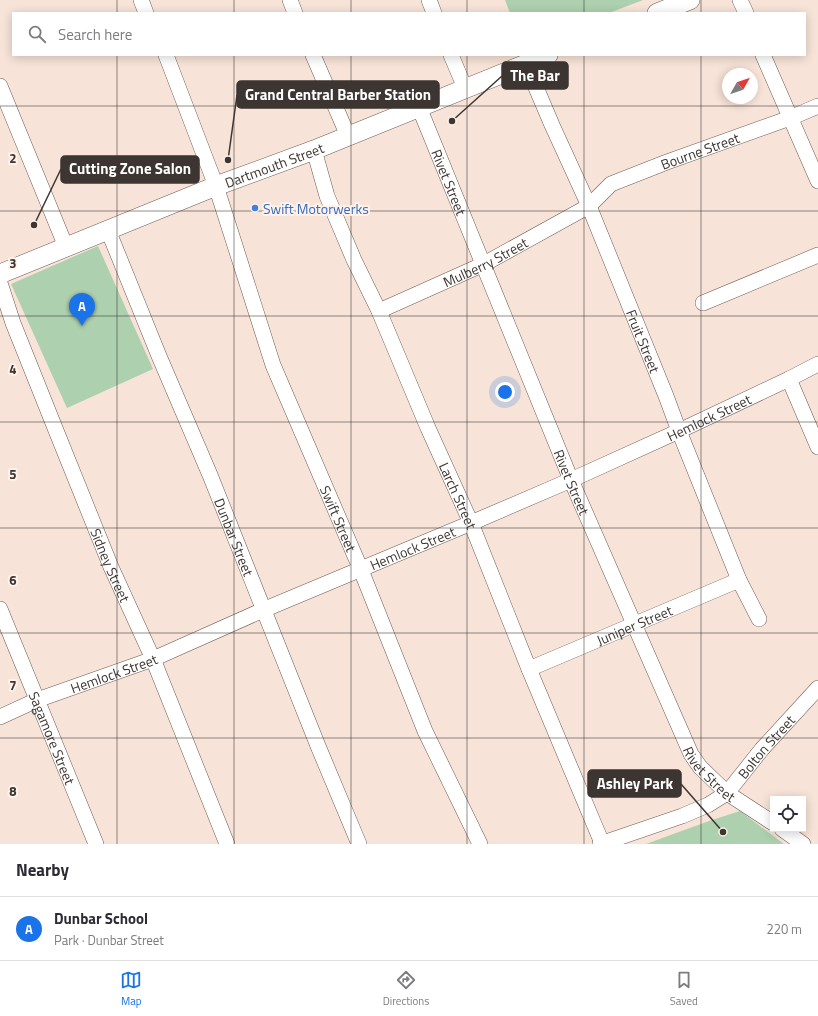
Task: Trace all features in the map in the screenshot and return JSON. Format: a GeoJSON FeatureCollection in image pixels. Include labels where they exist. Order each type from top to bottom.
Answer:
{"type":"FeatureCollection","features":[{"type":"Feature","properties":{"kind":"main road"},"geometry":{"type":"LineString","coordinates":[[660,12],[690,0]]}},
{"type":"Feature","properties":{"kind":"main road","name":"Dartmouth Street"},"geometry":{"type":"LineString","coordinates":[[0,274],[216,186],[314,150],[546,56]]}},
{"type":"Feature","properties":{"kind":"street"},"geometry":{"type":"LineString","coordinates":[[141,0],[146,12]]}},
{"type":"Feature","properties":{"kind":"street"},"geometry":{"type":"LineString","coordinates":[[290,0],[295,12]]}},
{"type":"Feature","properties":{"kind":"street"},"geometry":{"type":"LineString","coordinates":[[429,0],[434,12]]}},
{"type":"Feature","properties":{"kind":"street"},"geometry":{"type":"LineString","coordinates":[[740,0],[746,12]]}},
{"type":"Feature","properties":{"kind":"street","name":"Swift Street"},"geometry":{"type":"LineString","coordinates":[[166,56],[216,186],[274,365],[361,570],[425,731],[480,844]]}},
{"type":"Feature","properties":{"kind":"street"},"geometry":{"type":"LineString","coordinates":[[313,56],[348,136]]}},
{"type":"Feature","properties":{"kind":"street"},"geometry":{"type":"LineString","coordinates":[[451,56],[465,88]]}},
{"type":"Feature","properties":{"kind":"street"},"geometry":{"type":"LineString","coordinates":[[763,56],[818,181]]}},
{"type":"Feature","properties":{"kind":"street","name":"Fruit Street"},"geometry":{"type":"LineString","coordinates":[[526,64],[589,206],[739,580],[759,619]]}},
{"type":"Feature","properties":{"kind":"street"},"geometry":{"type":"LineString","coordinates":[[0,86],[66,247]]}},
{"type":"Feature","properties":{"kind":"street","name":"Bourne Street"},"geometry":{"type":"LineString","coordinates":[[589,206],[611,184],[667,162],[790,118],[818,106]]}},
{"type":"Feature","properties":{"kind":"street","name":"Rivet Street"},"geometry":{"type":"LineString","coordinates":[[419,107],[571,480],[691,754],[700,767],[727,793],[770,821]]}},
{"type":"Feature","properties":{"kind":"street","name":"Larch Street"},"geometry":{"type":"LineString","coordinates":[[314,150],[327,196],[354,260],[379,311],[428,428],[471,523],[601,844]]}},
{"type":"Feature","properties":{"kind":"street","name":"Mulberry Street"},"geometry":{"type":"LineString","coordinates":[[379,311],[484,264],[589,206]]}},
{"type":"Feature","properties":{"kind":"street","name":"Dunbar Street"},"geometry":{"type":"LineString","coordinates":[[108,230],[159,356],[210,475],[263,610],[359,844]]}},
{"type":"Feature","properties":{"kind":"street"},"geometry":{"type":"LineString","coordinates":[[703,303],[818,255]]}},
{"type":"Feature","properties":{"kind":"street","name":"Sidney Street"},"geometry":{"type":"LineString","coordinates":[[0,283],[13,323],[67,457],[112,567],[153,659],[227,844]]}},
{"type":"Feature","properties":{"kind":"street","name":"Hemlock Street"},"geometry":{"type":"LineString","coordinates":[[0,717],[37,700],[153,659],[263,610],[361,570],[571,480],[790,379],[818,364]]}},
{"type":"Feature","properties":{"kind":"street"},"geometry":{"type":"LineString","coordinates":[[790,379],[818,447]]}},
{"type":"Feature","properties":{"kind":"street","name":"Juniper Street"},"geometry":{"type":"LineString","coordinates":[[529,669],[634,626],[739,580]]}},
{"type":"Feature","properties":{"kind":"street","name":"Sagamore Street"},"geometry":{"type":"LineString","coordinates":[[0,609],[96,844]]}},
{"type":"Feature","properties":{"kind":"street","name":"Bolton Street"},"geometry":{"type":"LineString","coordinates":[[601,844],[682,816],[708,805],[727,793],[762,749],[818,688]]}},
{"type":"Feature","properties":{"kind":"street"},"geometry":{"type":"LineString","coordinates":[[786,832],[803,844]]}},
{"type":"Feature","properties":{"kind":"green space"},"geometry":{"type":"Polygon","coordinates":[[[505,0],[643,0],[612,12],[510,12],[505,0]]]}},
{"type":"Feature","properties":{"kind":"green space"},"geometry":{"type":"Polygon","coordinates":[[[98,246],[153,369],[67,408],[11,284],[98,246]]]}},
{"type":"Feature","properties":{"kind":"green space"},"geometry":{"type":"Polygon","coordinates":[[[740,811],[784,844],[646,844],[709,821],[740,811]]]}},
{"type":"Feature","properties":{"kind":"place","name":"The Bar"},"geometry":{"type":"Point","coordinates":[452,121]}},
{"type":"Feature","properties":{"kind":"place","name":"Grand Central Barber Station"},"geometry":{"type":"Point","coordinates":[228,160]}},
{"type":"Feature","properties":{"kind":"place","name":"Swift Motorwerks"},"geometry":{"type":"Point","coordinates":[255,208]}},
{"type":"Feature","properties":{"kind":"place","name":"Cutting Zone Salon"},"geometry":{"type":"Point","coordinates":[34,225]}},
{"type":"Feature","properties":{"kind":"place","name":"Dunbar School"},"geometry":{"type":"Point","coordinates":[82,326]}},
{"type":"Feature","properties":{"kind":"place","name":"Ashley Park"},"geometry":{"type":"Point","coordinates":[723,832]}}]}
